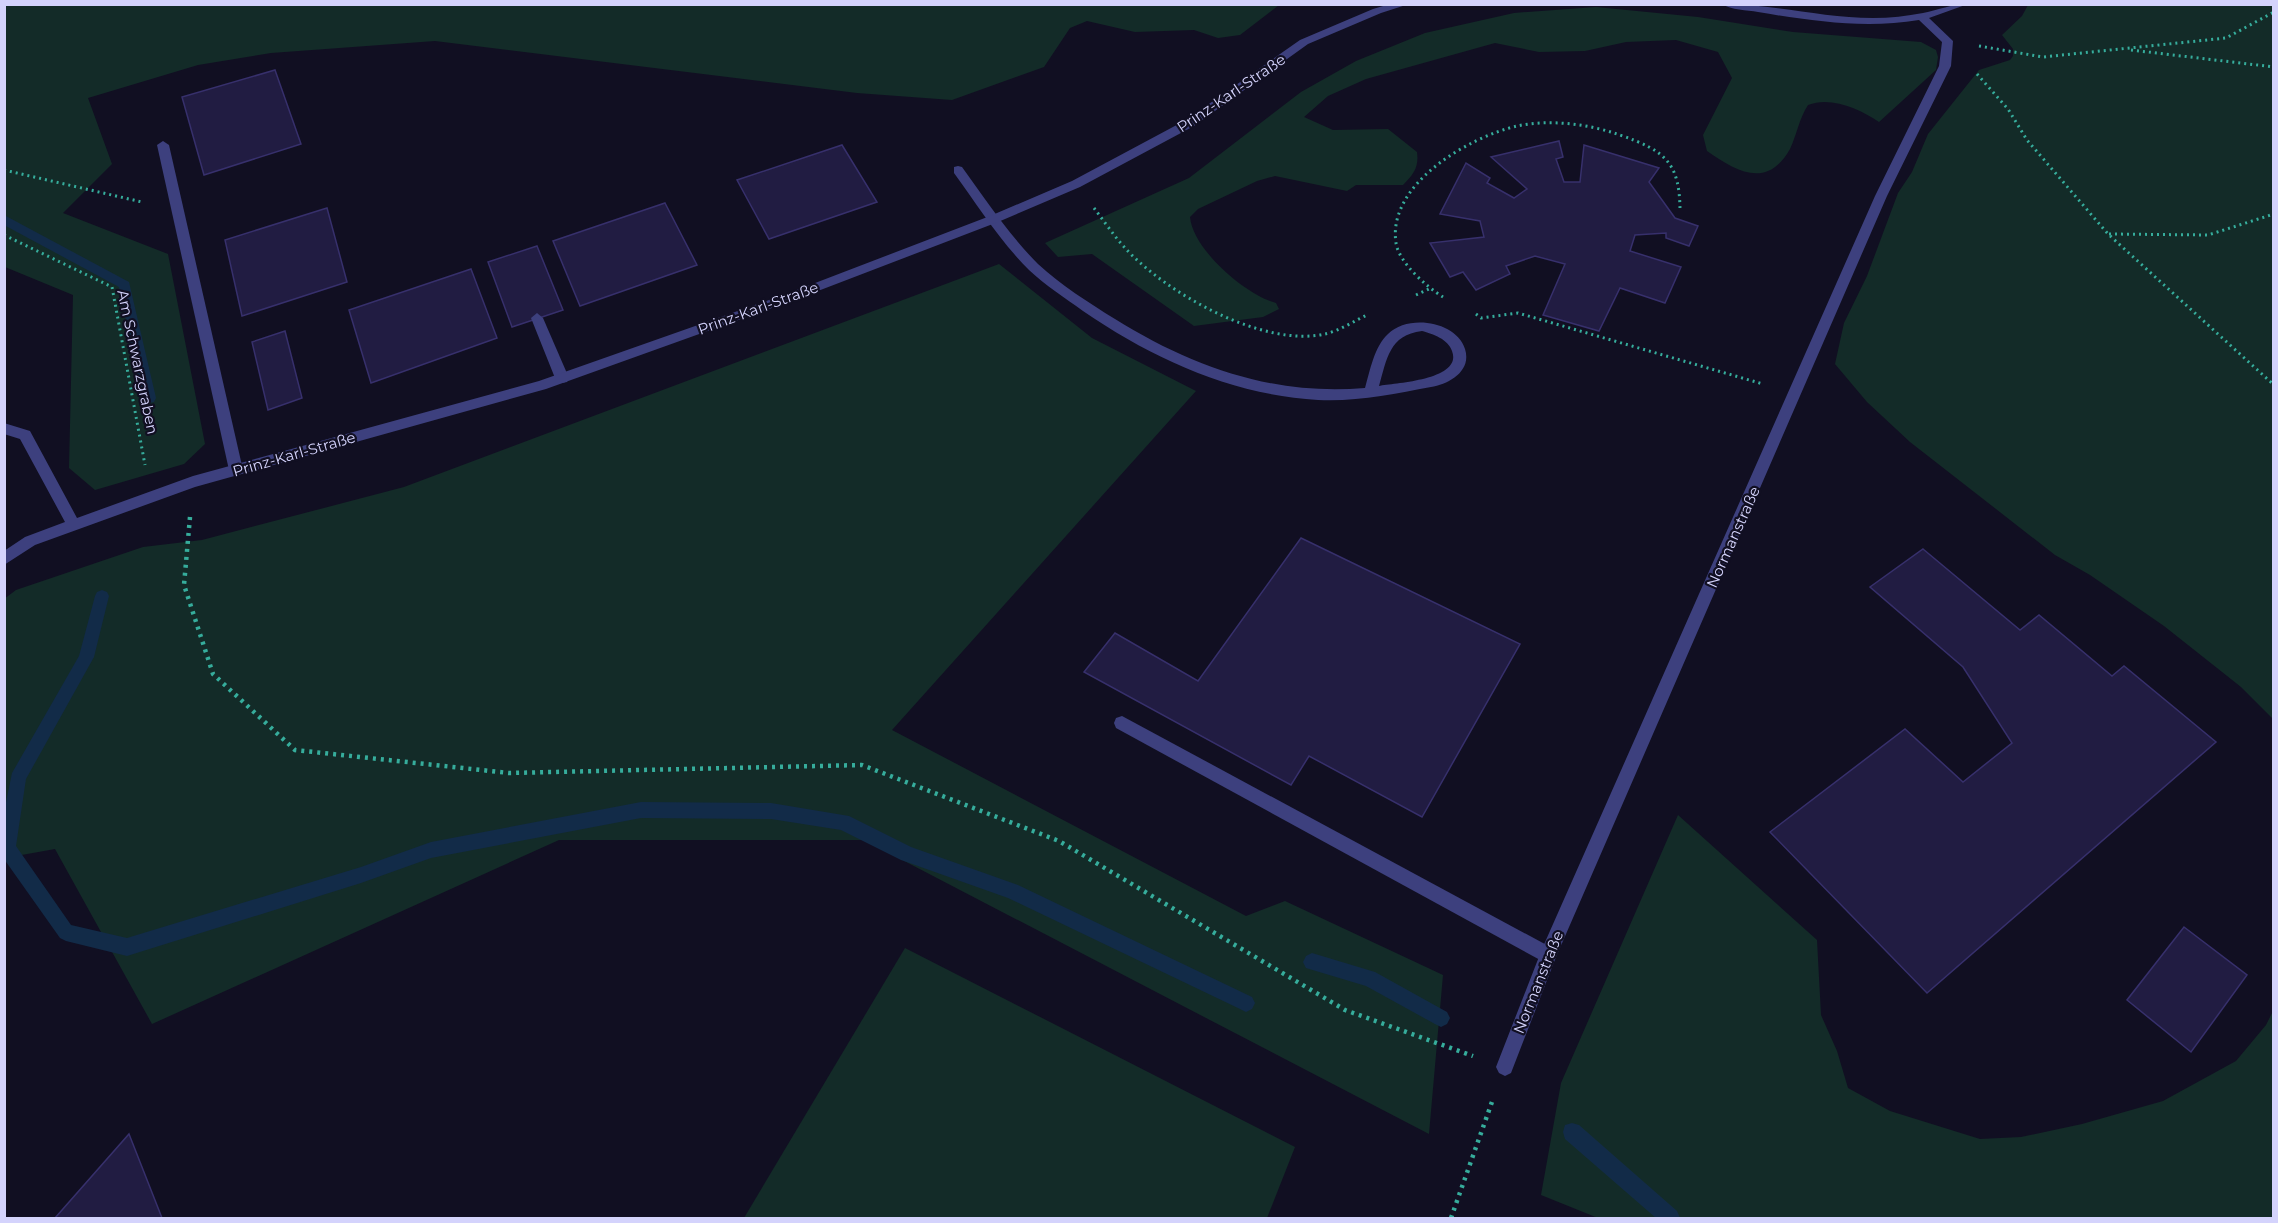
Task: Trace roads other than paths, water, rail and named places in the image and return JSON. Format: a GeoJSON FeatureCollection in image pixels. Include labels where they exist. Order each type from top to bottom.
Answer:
{"type":"FeatureCollection","features":[{"type":"Feature","properties":{"kind":"street","name":"Prinz-Karl-Straße"},"geometry":{"type":"LineString","coordinates":[[4,559],[30,541],[193,482],[562,378],[793,296],[994,219],[1076,184],[1190,123],[1304,42],[1377,11],[1404,4]]}},
{"type":"Feature","properties":{"kind":"street"},"geometry":{"type":"LineString","coordinates":[[1727,4],[1813,16],[1875,20],[1922,17],[1963,4]]}},
{"type":"Feature","properties":{"kind":"street","name":"Normanstraße"},"geometry":{"type":"LineString","coordinates":[[1504,1067],[1548,955],[1881,196],[1945,66],[1948,40],[1922,17]]}},
{"type":"Feature","properties":{"kind":"street"},"geometry":{"type":"LineString","coordinates":[[163,146],[236,470]]}},
{"type":"Feature","properties":{"kind":"street"},"geometry":{"type":"LineString","coordinates":[[958,170],[994,219],[1034,267],[1073,298],[1141,342],[1210,375],[1288,393],[1320,395],[1370,392],[1448,377],[1461,363],[1461,353],[1457,344],[1439,330],[1420,327],[1403,330],[1388,342],[1370,392]]}},
{"type":"Feature","properties":{"kind":"street"},"geometry":{"type":"LineString","coordinates":[[537,318],[562,378]]}},
{"type":"Feature","properties":{"kind":"street"},"geometry":{"type":"LineString","coordinates":[[4,428],[25,435],[74,525]]}},
{"type":"Feature","properties":{"kind":"street"},"geometry":{"type":"LineString","coordinates":[[1122,723],[1548,955]]}},
{"type":"Feature","properties":{"kind":"waterway"},"geometry":{"type":"LineString","coordinates":[[4,219],[125,285],[149,398]]}},
{"type":"Feature","properties":{"kind":"waterway"},"geometry":{"type":"LineString","coordinates":[[102,596],[86,657],[18,778],[7,848],[66,932],[127,947],[361,875],[431,850],[641,810],[771,811],[843,822],[907,854],[1012,891],[1246,1003]]}},
{"type":"Feature","properties":{"kind":"waterway"},"geometry":{"type":"LineString","coordinates":[[1312,962],[1369,978],[1441,1018]]}},
{"type":"Feature","properties":{"kind":"waterway"},"geometry":{"type":"LineString","coordinates":[[1572,1132],[1670,1218]]}}]}
